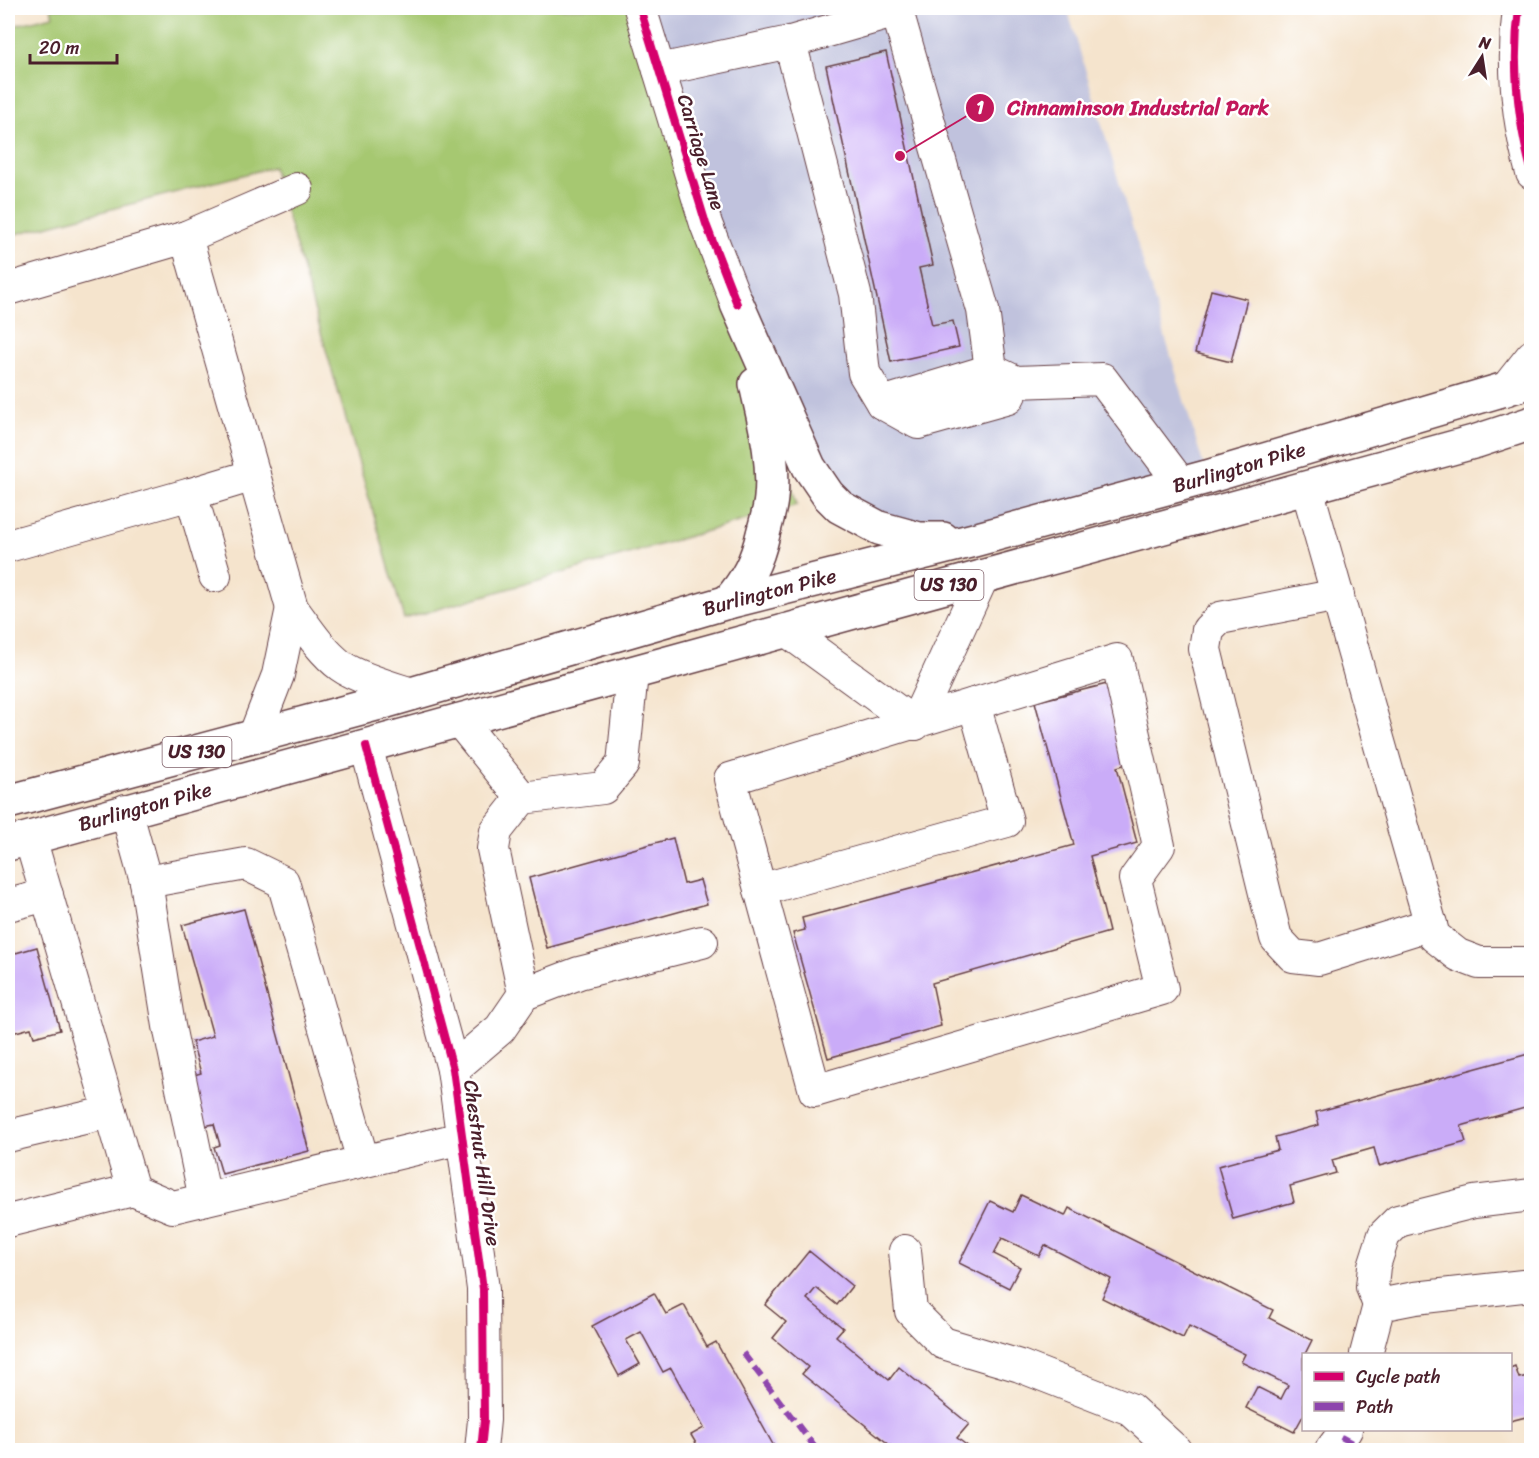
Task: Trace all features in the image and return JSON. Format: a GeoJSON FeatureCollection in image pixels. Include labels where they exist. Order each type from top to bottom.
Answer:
{"type":"FeatureCollection","features":[{"type":"Feature","properties":{"kind":"highway"},"geometry":{"type":"LineString","coordinates":[[737,304],[809,467],[828,495],[840,507],[879,528],[901,536],[919,539],[974,540]]}},
{"type":"Feature","properties":{"kind":"highway"},"geometry":{"type":"LineString","coordinates":[[728,602],[743,586],[758,554],[771,499],[772,482],[766,432],[737,304]]}},
{"type":"Feature","properties":{"kind":"highway","name":"Burlington Pike"},"geometry":{"type":"LineString","coordinates":[[8,801],[412,694],[728,602],[974,540],[1181,483],[1518,385]]}},
{"type":"Feature","properties":{"kind":"highway","name":"Burlington Pike"},"geometry":{"type":"LineString","coordinates":[[19,841],[1307,488],[1477,441],[1532,423]]}},
{"type":"Feature","properties":{"kind":"street","name":"Carriage Lane"},"geometry":{"type":"LineString","coordinates":[[640,8],[706,224],[737,304]]}},
{"type":"Feature","properties":{"kind":"street"},"geometry":{"type":"LineString","coordinates":[[1519,8],[1515,64],[1523,139],[1532,173]]}},
{"type":"Feature","properties":{"kind":"street"},"geometry":{"type":"LineString","coordinates":[[659,70],[790,42],[897,12],[1003,376]]}},
{"type":"Feature","properties":{"kind":"street"},"geometry":{"type":"LineString","coordinates":[[790,42],[855,294],[864,373],[882,403],[1003,376],[1102,379],[1181,483]]}},
{"type":"Feature","properties":{"kind":"street"},"geometry":{"type":"LineString","coordinates":[[8,289],[186,237],[297,189]]}},
{"type":"Feature","properties":{"kind":"street"},"geometry":{"type":"LineString","coordinates":[[186,237],[292,608],[316,640],[341,666],[383,685],[412,694]]}},
{"type":"Feature","properties":{"kind":"street"},"geometry":{"type":"LineString","coordinates":[[1518,385],[1532,356]]}},
{"type":"Feature","properties":{"kind":"street"},"geometry":{"type":"LineString","coordinates":[[8,546],[254,475]]}},
{"type":"Feature","properties":{"kind":"street"},"geometry":{"type":"LineString","coordinates":[[1307,488],[1434,936],[1458,955],[1479,963],[1532,963]]}},
{"type":"Feature","properties":{"kind":"street"},"geometry":{"type":"LineString","coordinates":[[191,494],[215,576]]}},
{"type":"Feature","properties":{"kind":"street"},"geometry":{"type":"LineString","coordinates":[[915,724],[983,576]]}},
{"type":"Feature","properties":{"kind":"street"},"geometry":{"type":"LineString","coordinates":[[1338,595],[1220,618],[1208,630],[1205,649],[1276,938],[1293,956],[1319,959],[1431,924]]}},
{"type":"Feature","properties":{"kind":"street"},"geometry":{"type":"LineString","coordinates":[[254,737],[278,675],[292,608]]}},
{"type":"Feature","properties":{"kind":"street"},"geometry":{"type":"LineString","coordinates":[[786,630],[915,724]]}},
{"type":"Feature","properties":{"kind":"street"},"geometry":{"type":"LineString","coordinates":[[1117,660],[1159,846],[1135,879],[1162,989],[815,1091],[730,779],[915,724],[1085,668],[1117,660]]}},
{"type":"Feature","properties":{"kind":"street"},"geometry":{"type":"LineString","coordinates":[[524,994],[493,849],[496,831],[522,798],[603,788],[623,764],[632,673]]}},
{"type":"Feature","properties":{"kind":"street"},"geometry":{"type":"LineString","coordinates":[[760,890],[1007,821],[974,704]]}},
{"type":"Feature","properties":{"kind":"street"},"geometry":{"type":"LineString","coordinates":[[459,720],[522,798]]}},
{"type":"Feature","properties":{"kind":"street","name":"Chestnut Hill Drive"},"geometry":{"type":"LineString","coordinates":[[366,746],[453,1069],[483,1289],[484,1420],[481,1450]]}},
{"type":"Feature","properties":{"kind":"street"},"geometry":{"type":"LineString","coordinates":[[126,810],[146,882],[169,1026],[205,1199]]}},
{"type":"Feature","properties":{"kind":"street"},"geometry":{"type":"LineString","coordinates":[[19,841],[47,895],[133,1190]]}},
{"type":"Feature","properties":{"kind":"street"},"geometry":{"type":"LineString","coordinates":[[146,882],[246,864],[283,882],[363,1161]]}},
{"type":"Feature","properties":{"kind":"street"},"geometry":{"type":"LineString","coordinates":[[8,905],[47,895]]}},
{"type":"Feature","properties":{"kind":"street"},"geometry":{"type":"LineString","coordinates":[[453,1069],[500,1029],[524,994],[579,973],[702,942]]}},
{"type":"Feature","properties":{"kind":"street"},"geometry":{"type":"LineString","coordinates":[[8,1136],[110,1112]]}},
{"type":"Feature","properties":{"kind":"street"},"geometry":{"type":"LineString","coordinates":[[8,1221],[133,1190],[173,1207],[462,1138]]}},
{"type":"Feature","properties":{"kind":"street"},"geometry":{"type":"LineString","coordinates":[[1366,1353],[1379,1305],[1372,1287],[1374,1266],[1384,1235],[1398,1221],[1474,1202],[1532,1195]]}},
{"type":"Feature","properties":{"kind":"street"},"geometry":{"type":"LineString","coordinates":[[905,1251],[911,1311],[944,1343],[1020,1366],[1130,1409],[1174,1450]]}},
{"type":"Feature","properties":{"kind":"street"},"geometry":{"type":"LineString","coordinates":[[1379,1305],[1414,1298],[1532,1285]]}},
{"type":"Feature","properties":{"kind":"street"},"geometry":{"type":"LineString","coordinates":[[1331,1450],[1345,1431]]}},
{"type":"Feature","properties":{"kind":"shaded area"},"geometry":{"type":"Polygon","coordinates":[[[643,8],[1067,8],[1207,477],[919,539],[818,482],[782,409],[643,8]]]}},
{"type":"Feature","properties":{"kind":"green space"},"geometry":{"type":"Polygon","coordinates":[[[51,8],[650,8],[797,505],[404,619],[273,167],[8,236],[8,27],[53,16],[51,8]]]}},
{"type":"Feature","properties":{"kind":"building"},"geometry":{"type":"Polygon","coordinates":[[[886,52],[933,265],[919,268],[932,325],[953,321],[959,347],[891,362],[826,66],[886,52]]]}},
{"type":"Feature","properties":{"kind":"building"},"geometry":{"type":"Polygon","coordinates":[[[1211,290],[1247,299],[1231,362],[1195,353],[1211,290]]]}},
{"type":"Feature","properties":{"kind":"building"},"geometry":{"type":"Polygon","coordinates":[[[1111,683],[1133,762],[1117,767],[1137,843],[1090,856],[1109,932],[932,983],[941,1026],[828,1058],[793,933],[805,930],[802,918],[1074,845],[1035,702],[1111,683]]]}},
{"type":"Feature","properties":{"kind":"building"},"geometry":{"type":"Polygon","coordinates":[[[673,838],[684,884],[700,880],[707,904],[547,948],[529,878],[673,838]]]}},
{"type":"Feature","properties":{"kind":"building"},"geometry":{"type":"Polygon","coordinates":[[[244,909],[309,1151],[222,1174],[214,1147],[220,1145],[214,1124],[200,1127],[187,1077],[201,1073],[192,1042],[213,1036],[182,925],[244,909]]]}},
{"type":"Feature","properties":{"kind":"building"},"geometry":{"type":"Polygon","coordinates":[[[10,947],[12,954],[37,947],[60,1030],[34,1037],[31,1028],[8,1034],[8,948],[10,947]]]}},
{"type":"Feature","properties":{"kind":"building"},"geometry":{"type":"Polygon","coordinates":[[[1532,1053],[1532,1106],[1461,1126],[1466,1142],[1379,1166],[1374,1148],[1332,1160],[1336,1173],[1290,1186],[1294,1202],[1233,1219],[1218,1166],[1278,1150],[1275,1137],[1319,1125],[1316,1112],[1532,1053]]]}},
{"type":"Feature","properties":{"kind":"building"},"geometry":{"type":"Polygon","coordinates":[[[1021,1195],[1065,1216],[1069,1208],[1273,1310],[1269,1318],[1312,1340],[1306,1353],[1302,1353],[1302,1418],[1294,1432],[1246,1408],[1257,1387],[1281,1399],[1288,1385],[1241,1362],[1245,1354],[1189,1326],[1183,1338],[1102,1298],[1111,1279],[1045,1245],[1039,1256],[1002,1238],[994,1254],[1020,1267],[1009,1288],[959,1263],[990,1201],[1013,1212],[1021,1195]]]}},
{"type":"Feature","properties":{"kind":"building"},"geometry":{"type":"Polygon","coordinates":[[[809,1251],[852,1286],[837,1305],[816,1288],[807,1299],[843,1328],[836,1336],[889,1380],[899,1367],[969,1424],[957,1438],[973,1450],[896,1450],[802,1374],[808,1367],[773,1338],[786,1322],[765,1305],[809,1251]]]}},
{"type":"Feature","properties":{"kind":"building"},"geometry":{"type":"Polygon","coordinates":[[[654,1293],[666,1314],[684,1305],[707,1347],[716,1342],[776,1450],[700,1450],[691,1435],[704,1428],[671,1368],[663,1372],[641,1332],[626,1340],[640,1364],[619,1376],[592,1326],[654,1293]]]}},
{"type":"Feature","properties":{"kind":"building"},"geometry":{"type":"Polygon","coordinates":[[[1515,1366],[1519,1378],[1532,1375],[1532,1433],[1526,1417],[1512,1420],[1512,1367],[1515,1366]]]}},
{"type":"Feature","properties":{"kind":"marked path"},"geometry":{"type":"LineString","coordinates":[[743,1353],[817,1450]]}},
{"type":"Feature","properties":{"kind":"marked path"},"geometry":{"type":"LineString","coordinates":[[1341,1437],[1365,1450]]}},
{"type":"Feature","properties":{"kind":"cycle path"},"geometry":{"type":"LineString","coordinates":[[640,8],[706,224],[737,304]]}},
{"type":"Feature","properties":{"kind":"cycle path"},"geometry":{"type":"LineString","coordinates":[[1519,8],[1516,49],[1517,91],[1519,112],[1532,173]]}},
{"type":"Feature","properties":{"kind":"cycle path"},"geometry":{"type":"LineString","coordinates":[[366,746],[453,1069],[483,1289],[484,1420],[481,1450]]}},
{"type":"Feature","properties":{"kind":"place","name":"Cinnaminson Industrial Park"},"geometry":{"type":"Point","coordinates":[900,156]}}]}
